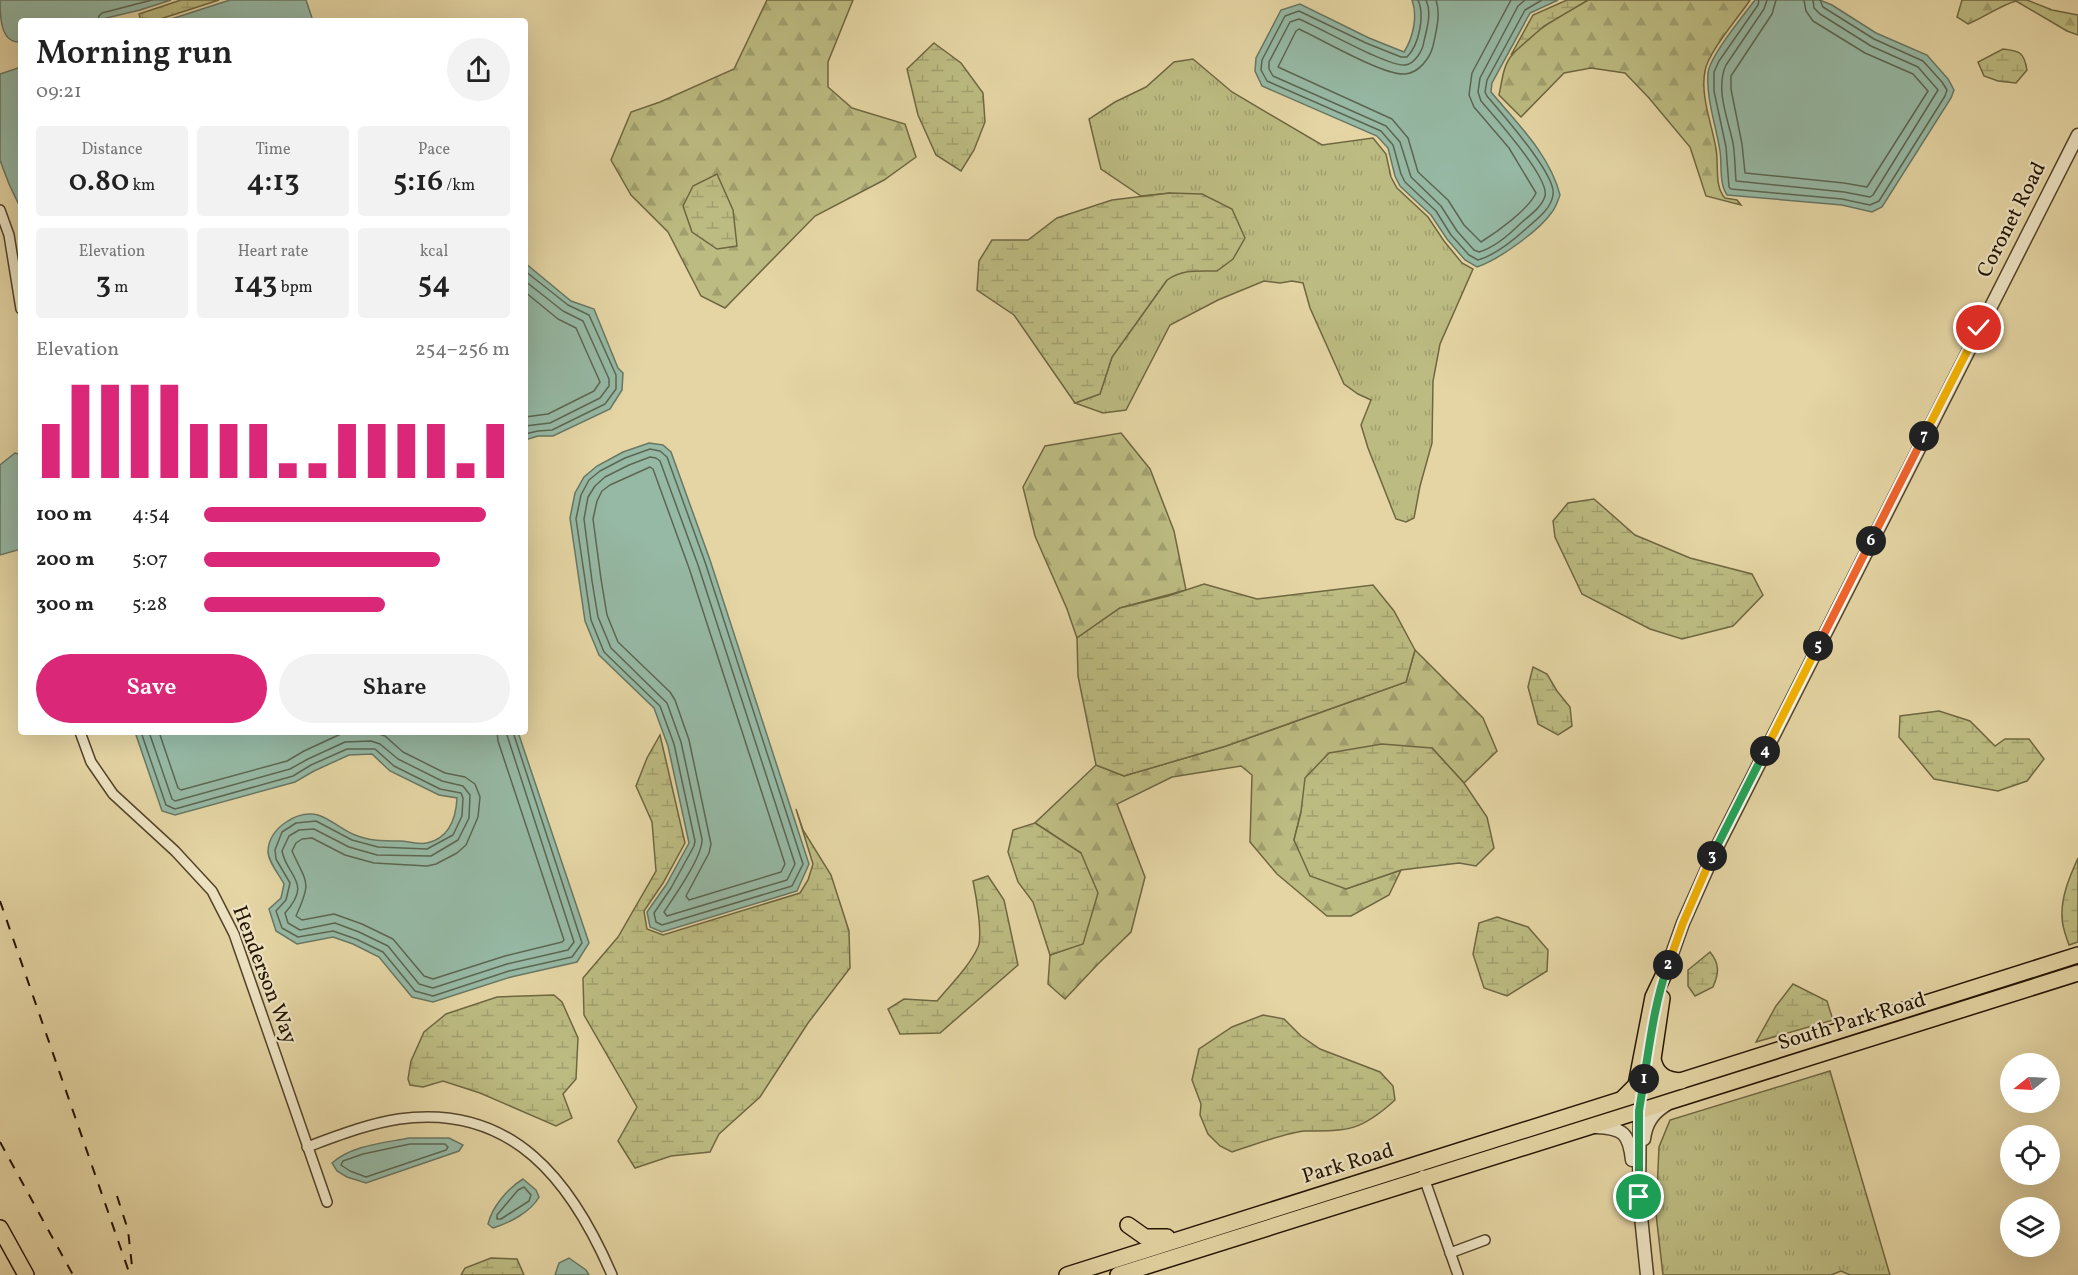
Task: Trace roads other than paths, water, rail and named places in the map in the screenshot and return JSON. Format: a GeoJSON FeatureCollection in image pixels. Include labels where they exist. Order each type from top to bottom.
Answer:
{"type":"FeatureCollection","features":[{"type":"Feature","properties":{"kind":"main road","name":"South Park Road"},"geometry":{"type":"LineString","coordinates":[[1641,1094],[2078,955]]}},
{"type":"Feature","properties":{"kind":"main road"},"geometry":{"type":"LineString","coordinates":[[1665,971],[1653,1059],[1657,1072],[1663,1077],[1681,1081]]}},
{"type":"Feature","properties":{"kind":"main road"},"geometry":{"type":"LineString","coordinates":[[1621,1100],[1636,1085],[1653,997],[1665,971]]}},
{"type":"Feature","properties":{"kind":"main road","name":"South Park Road"},"geometry":{"type":"LineString","coordinates":[[1639,1111],[2078,973]]}},
{"type":"Feature","properties":{"kind":"main road"},"geometry":{"type":"LineString","coordinates":[[1639,1111],[1664,1093],[1744,1066],[1762,1056]]}},
{"type":"Feature","properties":{"kind":"main road"},"geometry":{"type":"LineString","coordinates":[[1421,1171],[1506,1141],[1521,1132],[1641,1094]]}},
{"type":"Feature","properties":{"kind":"main road"},"geometry":{"type":"LineString","coordinates":[[1511,1150],[1615,1113],[1629,1106],[1641,1094]]}},
{"type":"Feature","properties":{"kind":"main road","name":"Park Road"},"geometry":{"type":"LineString","coordinates":[[1126,1269],[1185,1236],[1421,1171],[1511,1150],[1639,1111]]}},
{"type":"Feature","properties":{"kind":"main road","name":"Park Road"},"geometry":{"type":"LineString","coordinates":[[1067,1275],[1126,1269],[1421,1171]]}},
{"type":"Feature","properties":{"kind":"main road"},"geometry":{"type":"LineString","coordinates":[[1126,1269],[1144,1257],[1220,1232],[1235,1221]]}},
{"type":"Feature","properties":{"kind":"main road"},"geometry":{"type":"LineString","coordinates":[[1128,1225],[1144,1237],[1185,1236]]}},
{"type":"Feature","properties":{"kind":"main road"},"geometry":{"type":"LineString","coordinates":[[0,1228],[26,1275]]}},
{"type":"Feature","properties":{"kind":"street","name":"Coronet Road"},"geometry":{"type":"LineString","coordinates":[[1639,1197],[1641,1094],[1651,1033],[1665,971],[1683,923],[1705,870],[2078,135]]}},
{"type":"Feature","properties":{"kind":"street"},"geometry":{"type":"LineString","coordinates":[[0,210],[9,236],[18,291]]}},
{"type":"Feature","properties":{"kind":"street","name":"Henderson Way"},"geometry":{"type":"LineString","coordinates":[[81,735],[91,762],[113,794],[175,851],[212,891],[234,934],[327,1202]]}},
{"type":"Feature","properties":{"kind":"street"},"geometry":{"type":"LineString","coordinates":[[1639,1197],[1648,1121],[1659,1109],[1673,1100]]}},
{"type":"Feature","properties":{"kind":"street"},"geometry":{"type":"LineString","coordinates":[[307,1147],[353,1130],[399,1119],[442,1117],[475,1124],[505,1136],[530,1151],[548,1168],[573,1200],[612,1275]]}},
{"type":"Feature","properties":{"kind":"street"},"geometry":{"type":"LineString","coordinates":[[1589,1127],[1610,1127],[1620,1130],[1630,1144],[1639,1197],[1647,1275]]}},
{"type":"Feature","properties":{"kind":"street"},"geometry":{"type":"LineString","coordinates":[[1421,1171],[1458,1275]]}},
{"type":"Feature","properties":{"kind":"street"},"geometry":{"type":"LineString","coordinates":[[1450,1253],[1485,1240]]}},
{"type":"Feature","properties":{"kind":"water"},"geometry":{"type":"Polygon","coordinates":[[[0,0],[171,0],[107,18],[18,18],[18,42],[5,34],[1,20],[0,0]]]}},
{"type":"Feature","properties":{"kind":"water"},"geometry":{"type":"Polygon","coordinates":[[[230,0],[306,0],[312,18],[174,18],[230,0]]]}},
{"type":"Feature","properties":{"kind":"water"},"geometry":{"type":"Polygon","coordinates":[[[1412,0],[1558,0],[1530,13],[1492,83],[1491,92],[1541,153],[1549,166],[1560,195],[1553,210],[1538,228],[1507,252],[1477,267],[1465,260],[1431,215],[1400,186],[1388,148],[1377,136],[1262,86],[1255,71],[1256,58],[1281,10],[1300,4],[1369,38],[1404,52],[1414,27],[1415,13],[1412,0]]]}},
{"type":"Feature","properties":{"kind":"water"},"geometry":{"type":"Polygon","coordinates":[[[1755,0],[1820,0],[1876,33],[1927,55],[1948,79],[1954,90],[1951,98],[1882,207],[1872,212],[1842,205],[1727,195],[1722,180],[1720,151],[1708,92],[1708,73],[1714,57],[1755,0]]]}},
{"type":"Feature","properties":{"kind":"water"},"geometry":{"type":"Polygon","coordinates":[[[18,68],[18,203],[0,160],[0,74],[18,68]]]}},
{"type":"Feature","properties":{"kind":"water"},"geometry":{"type":"Polygon","coordinates":[[[528,265],[571,301],[594,309],[618,368],[623,373],[622,390],[610,409],[553,436],[538,436],[528,439],[528,265]]]}},
{"type":"Feature","properties":{"kind":"water"},"geometry":{"type":"Polygon","coordinates":[[[649,443],[663,445],[671,452],[710,560],[809,864],[797,891],[662,932],[650,927],[647,912],[666,885],[689,843],[668,746],[654,708],[599,655],[585,621],[570,518],[575,493],[584,477],[597,466],[623,452],[649,443]]]}},
{"type":"Feature","properties":{"kind":"water"},"geometry":{"type":"Polygon","coordinates":[[[15,453],[18,454],[18,550],[0,555],[0,465],[15,453]]]}},
{"type":"Feature","properties":{"kind":"water"},"geometry":{"type":"Polygon","coordinates":[[[136,735],[519,735],[589,943],[577,962],[511,977],[433,1002],[412,997],[379,957],[353,944],[333,937],[297,944],[276,931],[269,909],[281,898],[284,884],[272,864],[268,851],[273,835],[286,822],[301,815],[318,815],[350,833],[366,838],[421,844],[441,837],[450,826],[457,798],[439,795],[390,771],[372,754],[349,755],[295,782],[175,815],[162,811],[136,735]]]}},
{"type":"Feature","properties":{"kind":"water"},"geometry":{"type":"Polygon","coordinates":[[[409,1138],[449,1138],[463,1145],[459,1151],[366,1183],[347,1177],[337,1171],[332,1163],[359,1148],[409,1138]]]}},
{"type":"Feature","properties":{"kind":"water"},"geometry":{"type":"Polygon","coordinates":[[[523,1179],[536,1190],[539,1197],[519,1216],[493,1228],[488,1224],[497,1205],[506,1193],[523,1179]]]}},
{"type":"Feature","properties":{"kind":"water"},"geometry":{"type":"Polygon","coordinates":[[[569,1258],[586,1270],[589,1275],[555,1275],[559,1263],[569,1258]]]}},
{"type":"Feature","properties":{"kind":"railway"},"geometry":{"type":"LineString","coordinates":[[0,901],[130,1275]]}},
{"type":"Feature","properties":{"kind":"railway"},"geometry":{"type":"LineString","coordinates":[[0,1142],[73,1275]]}},
{"type":"Feature","properties":{"kind":"railway"},"geometry":{"type":"LineString","coordinates":[[117,1196],[128,1230],[132,1266]]}}]}
